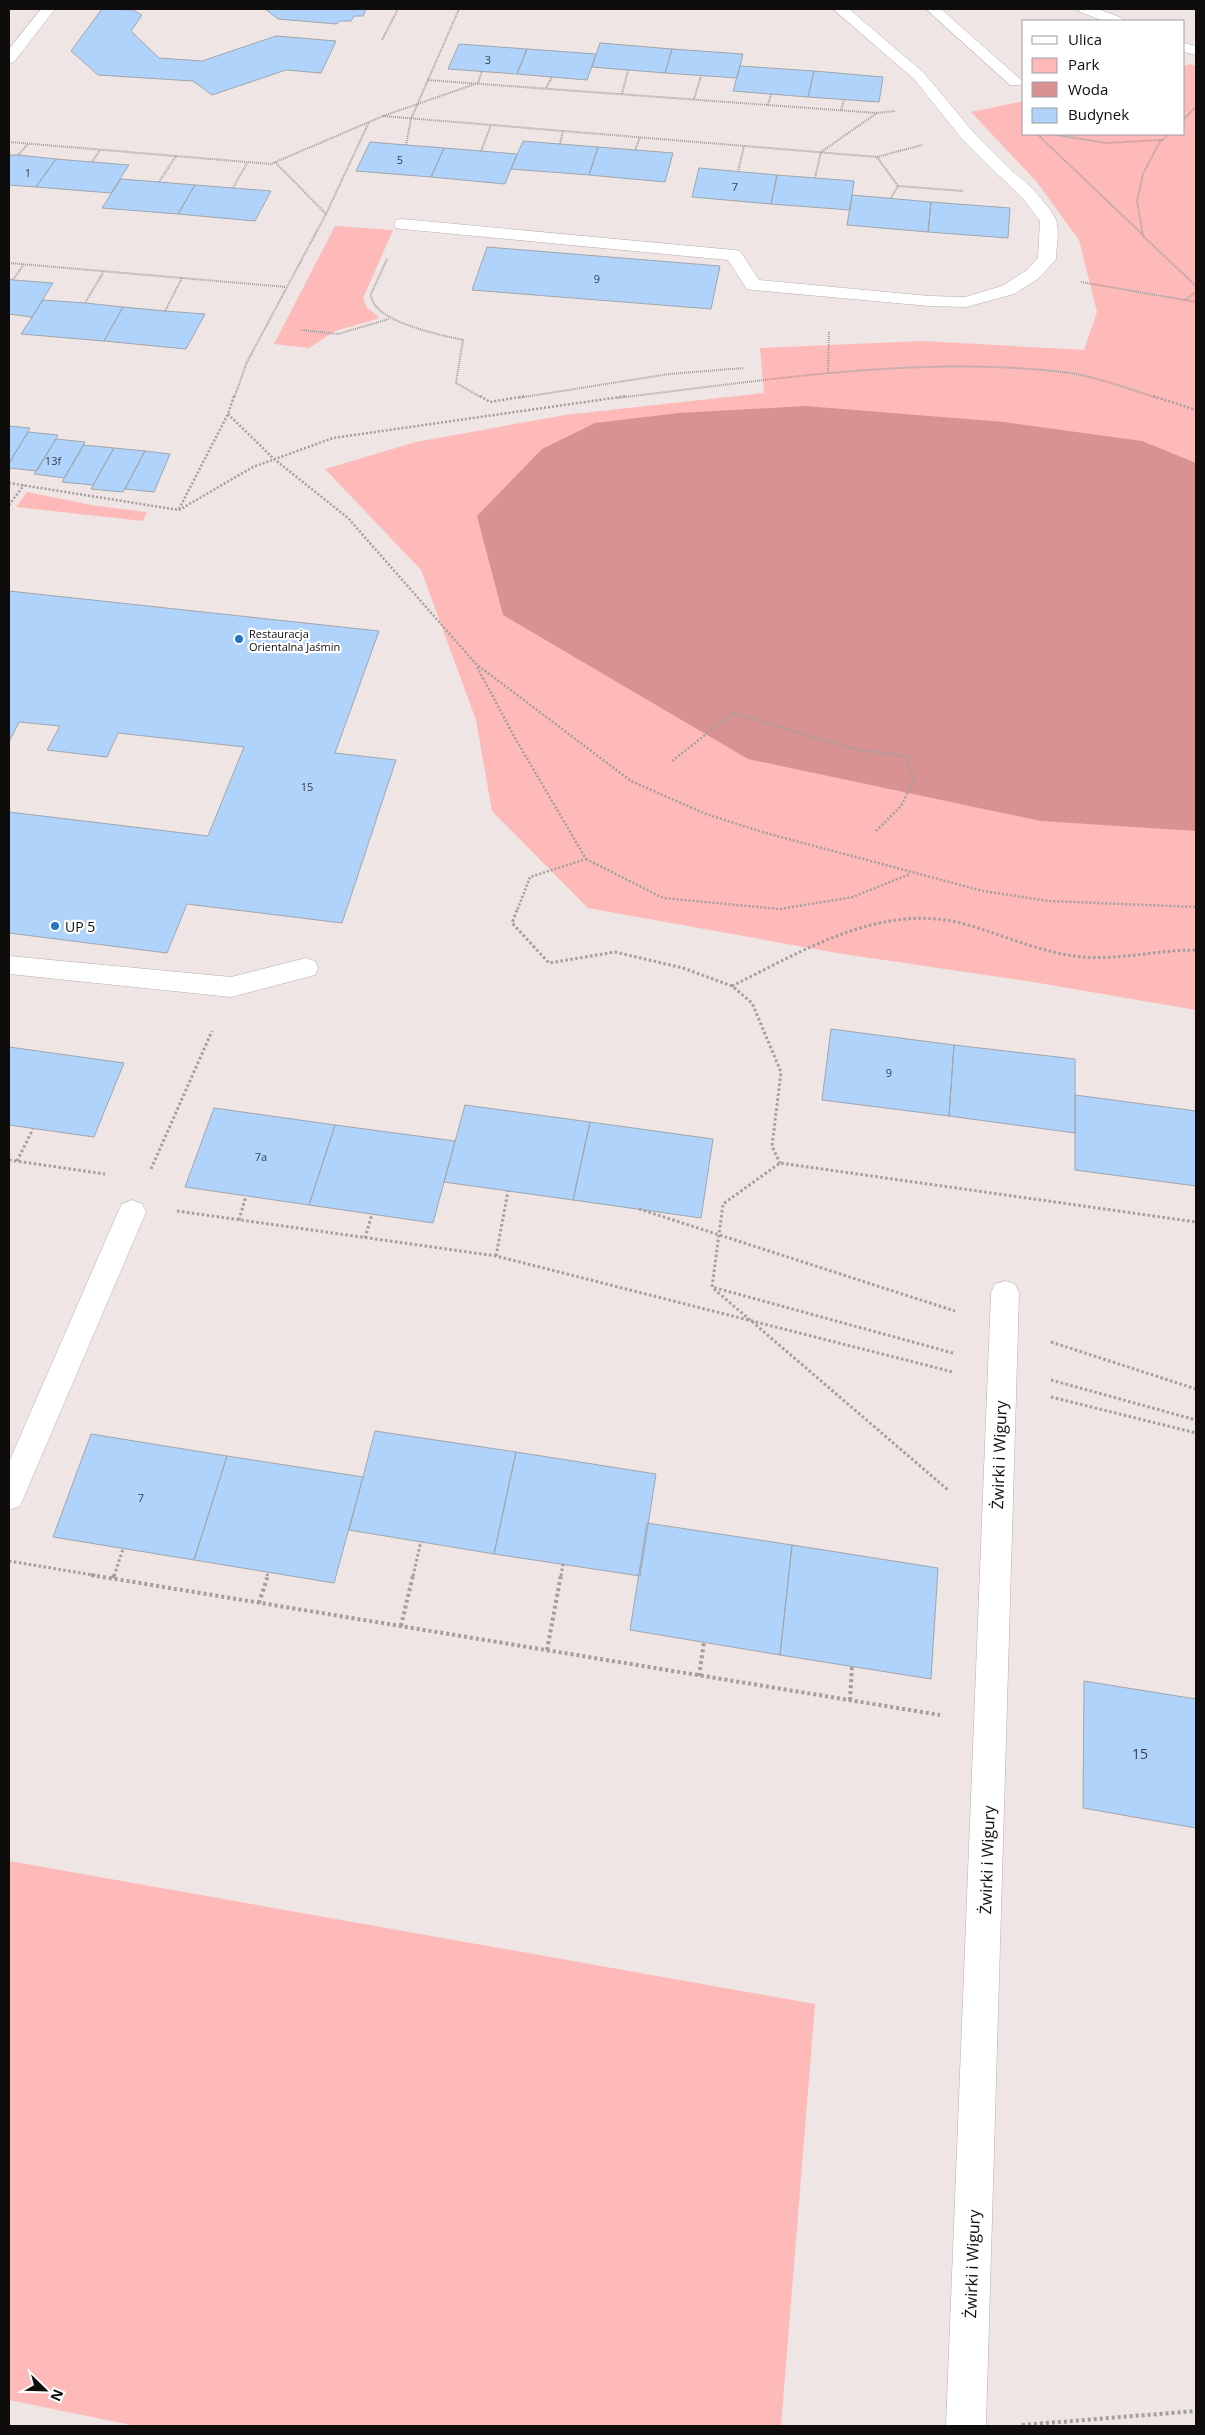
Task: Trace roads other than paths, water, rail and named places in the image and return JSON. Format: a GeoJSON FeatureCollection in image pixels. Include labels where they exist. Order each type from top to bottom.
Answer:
{"type":"FeatureCollection","features":[{"type":"Feature","properties":{"kind":"street"},"geometry":{"type":"LineString","coordinates":[[9,58],[48,9]]}},
{"type":"Feature","properties":{"kind":"street"},"geometry":{"type":"LineString","coordinates":[[402,224],[734,255],[753,285],[849,295],[966,302],[1008,290],[1033,274],[1048,259],[1048,221],[1030,196],[968,136],[919,76],[840,9]]}},
{"type":"Feature","properties":{"kind":"street"},"geometry":{"type":"LineString","coordinates":[[933,9],[1015,82]]}},
{"type":"Feature","properties":{"kind":"street"},"geometry":{"type":"LineString","coordinates":[[1085,9],[1115,20]]}},
{"type":"Feature","properties":{"kind":"street"},"geometry":{"type":"LineString","coordinates":[[9,965],[231,987],[306,968]]}},
{"type":"Feature","properties":{"kind":"street"},"geometry":{"type":"LineString","coordinates":[[9,1496],[132,1212]]}},
{"type":"Feature","properties":{"kind":"street","name":"Żwirki i Wigury"},"geometry":{"type":"LineString","coordinates":[[966,2425],[1005,1293]]}},
{"type":"Feature","properties":{"kind":"water"},"geometry":{"type":"Polygon","coordinates":[[[805,406],[1004,422],[1142,441],[1196,463],[1196,831],[1041,821],[748,759],[503,615],[477,516],[542,449],[595,423],[679,413],[805,406]]]}},
{"type":"Feature","properties":{"kind":"place","name":"Restauracja Orientalna Jaśmin"},"geometry":{"type":"Point","coordinates":[239,639]}},
{"type":"Feature","properties":{"kind":"place","name":"UP 5"},"geometry":{"type":"Point","coordinates":[55,926]}}]}
